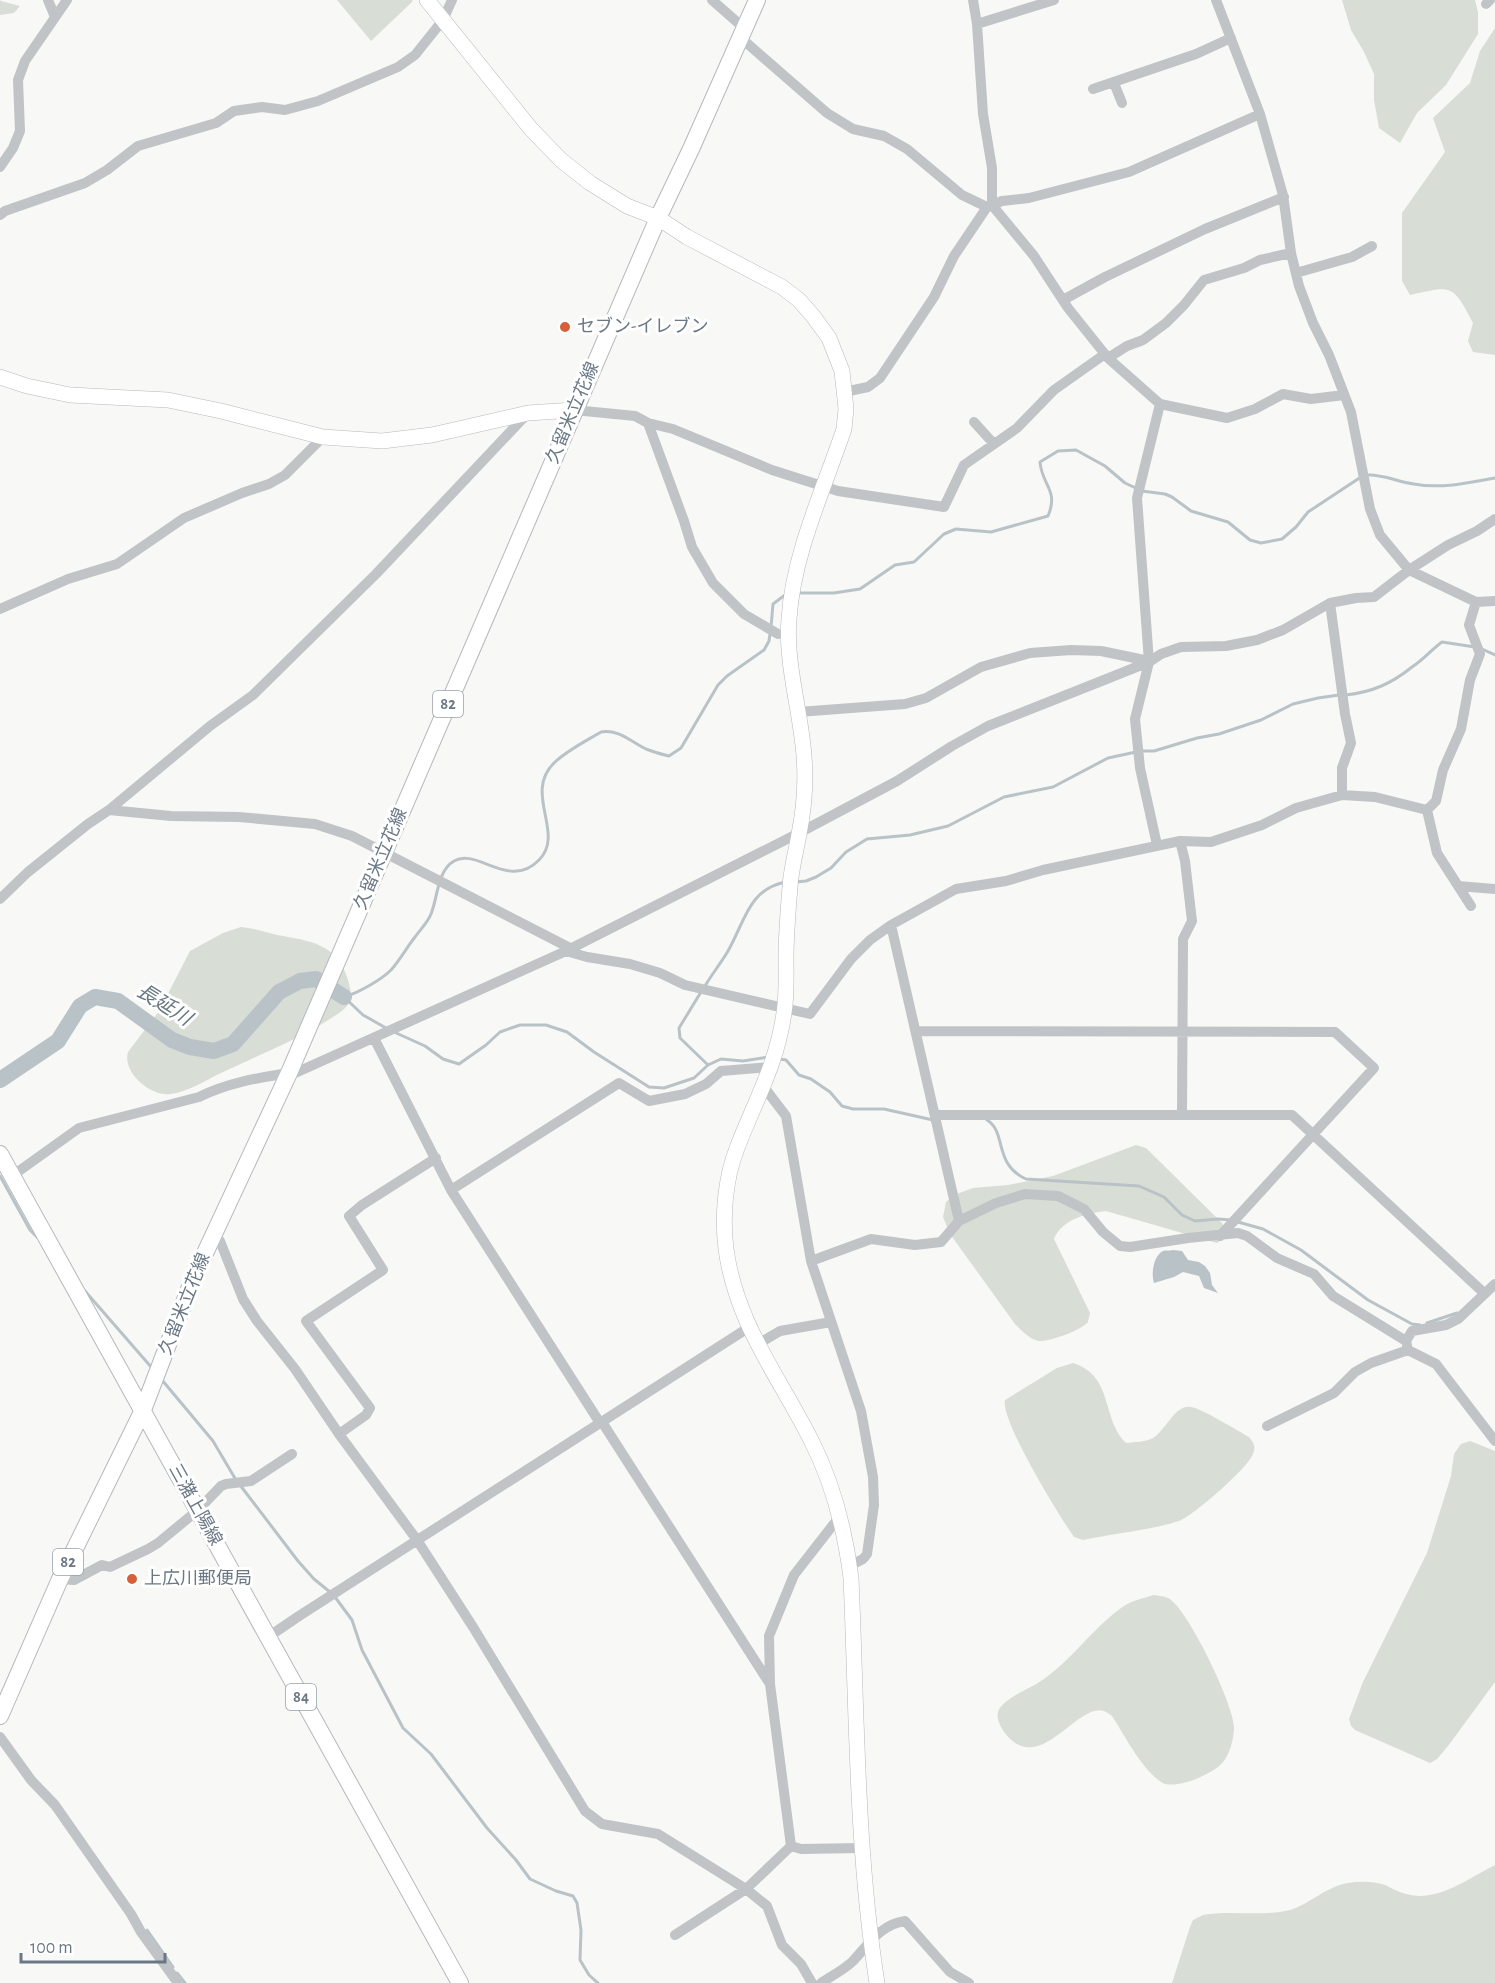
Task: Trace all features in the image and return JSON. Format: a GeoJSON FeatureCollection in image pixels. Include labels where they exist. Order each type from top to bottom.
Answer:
{"type":"FeatureCollection","features":[{"type":"Feature","properties":{"kind":"main road","name":"久留米立花線"},"geometry":{"type":"LineString","coordinates":[[0,1716],[60,1579],[143,1410],[213,1233],[288,1073],[574,410],[757,0]]}},
{"type":"Feature","properties":{"kind":"main road","name":"三潴上陽線"},"geometry":{"type":"LineString","coordinates":[[0,1154],[460,1983]]}},
{"type":"Feature","properties":{"kind":"street"},"geometry":{"type":"LineString","coordinates":[[48,0],[55,16]]}},
{"type":"Feature","properties":{"kind":"street"},"geometry":{"type":"LineString","coordinates":[[0,167],[13,148],[20,131],[18,80],[25,61],[67,0]]}},
{"type":"Feature","properties":{"kind":"street"},"geometry":{"type":"LineString","coordinates":[[427,0],[531,129],[561,160],[590,183],[627,206],[658,218],[687,237],[782,287],[799,300],[829,338],[842,371],[846,409],[844,429],[798,562],[788,620],[804,755],[804,793],[800,833],[792,866],[786,926],[785,1009],[773,1061],[764,1087],[735,1151],[724,1207],[726,1248],[734,1289],[748,1328],[812,1442],[840,1516],[849,1566],[861,1848],[870,1940],[877,1983]]}},
{"type":"Feature","properties":{"kind":"street"},"geometry":{"type":"LineString","coordinates":[[0,215],[5,211],[85,183],[138,146],[216,123],[234,111],[262,107],[285,110],[318,101],[398,67],[415,55],[443,20],[452,0]]}},
{"type":"Feature","properties":{"kind":"street"},"geometry":{"type":"LineString","coordinates":[[712,0],[743,33],[827,113],[854,129],[884,136],[907,148],[962,195],[990,206],[1034,255],[1063,300],[1106,356],[1160,404],[1227,418],[1255,409],[1283,394],[1311,399],[1344,395]]}},
{"type":"Feature","properties":{"kind":"street"},"geometry":{"type":"LineString","coordinates":[[973,0],[977,24],[983,114],[992,168],[990,206]]}},
{"type":"Feature","properties":{"kind":"street"},"geometry":{"type":"LineString","coordinates":[[977,24],[1054,0]]}},
{"type":"Feature","properties":{"kind":"street"},"geometry":{"type":"LineString","coordinates":[[1216,0],[1260,114],[1284,197],[1296,273],[1313,323],[1329,355],[1351,412],[1370,509],[1380,535],[1410,570],[1476,602],[1495,601]]}},
{"type":"Feature","properties":{"kind":"street"},"geometry":{"type":"LineString","coordinates":[[1093,89],[1196,54],[1231,38]]}},
{"type":"Feature","properties":{"kind":"street"},"geometry":{"type":"LineString","coordinates":[[1114,83],[1122,103]]}},
{"type":"Feature","properties":{"kind":"street"},"geometry":{"type":"LineString","coordinates":[[844,392],[868,387],[880,378],[934,297],[954,256],[990,206],[1002,201],[1029,198],[1129,172],[1260,114]]}},
{"type":"Feature","properties":{"kind":"street"},"geometry":{"type":"LineString","coordinates":[[1063,300],[1205,229],[1284,197]]}},
{"type":"Feature","properties":{"kind":"street"},"geometry":{"type":"LineString","coordinates":[[1296,273],[1352,257],[1372,246]]}},
{"type":"Feature","properties":{"kind":"street"},"geometry":{"type":"LineString","coordinates":[[0,377],[27,386],[70,395],[178,402],[323,437],[382,441],[462,429],[528,413],[574,410],[635,416],[648,423],[673,429],[772,470],[838,491],[944,507],[964,465],[1017,428],[1054,390],[1106,356],[1143,340],[1166,323],[1204,280],[1244,268],[1260,260],[1291,252]]}},
{"type":"Feature","properties":{"kind":"street"},"geometry":{"type":"LineString","coordinates":[[1157,845],[1140,768],[1135,719],[1149,662],[1137,498],[1160,404]]}},
{"type":"Feature","properties":{"kind":"street"},"geometry":{"type":"LineString","coordinates":[[0,899],[28,872],[109,810],[210,726],[253,695],[375,574],[528,413]]}},
{"type":"Feature","properties":{"kind":"street"},"geometry":{"type":"LineString","coordinates":[[974,422],[994,444]]}},
{"type":"Feature","properties":{"kind":"street"},"geometry":{"type":"LineString","coordinates":[[648,423],[692,547],[713,583],[744,614],[778,634]]}},
{"type":"Feature","properties":{"kind":"street"},"geometry":{"type":"LineString","coordinates":[[0,609],[68,579],[117,564],[184,518],[269,484],[285,475],[323,437]]}},
{"type":"Feature","properties":{"kind":"street"},"geometry":{"type":"LineString","coordinates":[[12,1176],[79,1128],[199,1097],[240,1082],[293,1074],[568,949],[800,833],[897,781],[988,726],[1149,662],[1161,654],[1180,647],[1226,646],[1257,640],[1283,630],[1330,603],[1374,597],[1448,545],[1495,519]]}},
{"type":"Feature","properties":{"kind":"street"},"geometry":{"type":"LineString","coordinates":[[1427,810],[1436,801],[1443,770],[1461,729],[1470,680],[1480,654],[1469,625],[1476,602]]}},
{"type":"Feature","properties":{"kind":"street"},"geometry":{"type":"LineString","coordinates":[[1330,603],[1351,743],[1342,768],[1342,795]]}},
{"type":"Feature","properties":{"kind":"street"},"geometry":{"type":"LineString","coordinates":[[798,712],[905,704],[926,698],[981,667],[1030,653],[1071,650],[1101,651],[1149,662]]}},
{"type":"Feature","properties":{"kind":"street"},"geometry":{"type":"LineString","coordinates":[[109,810],[315,824],[352,836],[587,957],[630,964],[685,984],[810,1014],[851,959],[870,940],[891,925],[956,889],[1006,882],[1043,870],[1157,845],[1180,841],[1212,842],[1262,825],[1296,808],[1342,795],[1375,797],[1427,810]]}},
{"type":"Feature","properties":{"kind":"street"},"geometry":{"type":"LineString","coordinates":[[1427,810],[1437,853],[1471,906]]}},
{"type":"Feature","properties":{"kind":"street"},"geometry":{"type":"LineString","coordinates":[[1180,841],[1185,861],[1192,921],[1183,939],[1182,1115]]}},
{"type":"Feature","properties":{"kind":"street"},"geometry":{"type":"LineString","coordinates":[[1458,886],[1495,889]]}},
{"type":"Feature","properties":{"kind":"street"},"geometry":{"type":"LineString","coordinates":[[891,925],[959,1221]]}},
{"type":"Feature","properties":{"kind":"street"},"geometry":{"type":"LineString","coordinates":[[916,1031],[1335,1032],[1374,1068],[1220,1236]]}},
{"type":"Feature","properties":{"kind":"street"},"geometry":{"type":"LineString","coordinates":[[374,1038],[451,1190],[770,1684]]}},
{"type":"Feature","properties":{"kind":"street"},"geometry":{"type":"LineString","coordinates":[[451,1190],[619,1083],[649,1101],[685,1094],[706,1083],[721,1071],[773,1061]]}},
{"type":"Feature","properties":{"kind":"street"},"geometry":{"type":"LineString","coordinates":[[764,1087],[786,1116],[811,1261],[861,1411],[873,1477],[874,1505],[867,1554],[863,1559],[849,1566]]}},
{"type":"Feature","properties":{"kind":"street"},"geometry":{"type":"LineString","coordinates":[[934,1115],[1293,1115],[1484,1293]]}},
{"type":"Feature","properties":{"kind":"street"},"geometry":{"type":"LineString","coordinates":[[339,1434],[366,1415],[370,1408],[306,1321],[383,1270],[349,1216],[362,1205],[436,1158]]}},
{"type":"Feature","properties":{"kind":"street"},"geometry":{"type":"LineString","coordinates":[[811,1261],[871,1239],[915,1245],[941,1242],[959,1221],[996,1203],[1025,1194],[1058,1196],[1084,1209],[1103,1232],[1120,1246],[1130,1247],[1238,1233],[1277,1258],[1314,1274],[1333,1296],[1436,1364],[1495,1441]]}},
{"type":"Feature","properties":{"kind":"street"},"geometry":{"type":"LineString","coordinates":[[213,1233],[220,1241],[243,1299],[257,1321],[295,1369],[339,1434],[417,1540],[585,1811],[602,1824],[658,1834],[746,1889],[767,1906],[782,1945],[801,1964],[812,1983]]}},
{"type":"Feature","properties":{"kind":"street"},"geometry":{"type":"LineString","coordinates":[[1267,1426],[1334,1393],[1355,1372],[1407,1345],[1412,1331],[1446,1325],[1458,1319],[1495,1284]]}},
{"type":"Feature","properties":{"kind":"street"},"geometry":{"type":"LineString","coordinates":[[758,1344],[780,1331],[831,1322]]}},
{"type":"Feature","properties":{"kind":"street"},"geometry":{"type":"LineString","coordinates":[[268,1637],[748,1328]]}},
{"type":"Feature","properties":{"kind":"street"},"geometry":{"type":"LineString","coordinates":[[60,1579],[74,1580],[102,1565],[110,1567],[148,1549],[198,1510],[221,1486],[251,1481],[292,1454]]}},
{"type":"Feature","properties":{"kind":"street"},"geometry":{"type":"LineString","coordinates":[[791,1846],[770,1684],[769,1636],[794,1575],[840,1516]]}},
{"type":"Feature","properties":{"kind":"street"},"geometry":{"type":"LineString","coordinates":[[0,1737],[31,1780],[62,1814],[178,1983]]}},
{"type":"Feature","properties":{"kind":"street"},"geometry":{"type":"LineString","coordinates":[[791,1846],[801,1849],[861,1848]]}},
{"type":"Feature","properties":{"kind":"street"},"geometry":{"type":"LineString","coordinates":[[675,1935],[746,1889],[791,1846]]}},
{"type":"Feature","properties":{"kind":"street"},"geometry":{"type":"LineString","coordinates":[[821,1983],[851,1962],[870,1940],[894,1922],[905,1921],[950,1972],[969,1983]]}},
{"type":"Feature","properties":{"kind":"shaded area"},"geometry":{"type":"Polygon","coordinates":[[[0,0],[20,6],[14,13],[0,15],[0,0]]]}},
{"type":"Feature","properties":{"kind":"shaded area"},"geometry":{"type":"Polygon","coordinates":[[[337,0],[412,0],[413,1],[371,41],[337,0]]]}},
{"type":"Feature","properties":{"kind":"shaded area"},"geometry":{"type":"Polygon","coordinates":[[[1342,0],[1475,0],[1478,12],[1478,34],[1446,85],[1417,113],[1400,143],[1379,128],[1374,100],[1374,74],[1351,30],[1342,0]]]}},
{"type":"Feature","properties":{"kind":"shaded area"},"geometry":{"type":"Polygon","coordinates":[[[1495,28],[1495,355],[1473,352],[1468,341],[1473,323],[1455,294],[1443,289],[1410,295],[1402,281],[1402,213],[1445,152],[1433,118],[1470,83],[1480,51],[1495,28]]]}},
{"type":"Feature","properties":{"kind":"shaded area"},"geometry":{"type":"Polygon","coordinates":[[[241,927],[311,942],[329,951],[337,958],[348,980],[351,995],[349,1003],[339,1013],[309,1031],[190,1088],[177,1093],[163,1094],[147,1088],[129,1068],[128,1052],[159,1011],[190,951],[223,933],[241,927]]]}},
{"type":"Feature","properties":{"kind":"shaded area"},"geometry":{"type":"Polygon","coordinates":[[[1136,1145],[1146,1148],[1222,1223],[1228,1236],[1217,1243],[1106,1211],[1069,1222],[1057,1232],[1054,1239],[1090,1313],[1088,1322],[1057,1338],[1039,1341],[1032,1338],[1015,1324],[950,1234],[943,1217],[946,1202],[954,1195],[973,1188],[1008,1185],[1053,1176],[1136,1145]]]}},
{"type":"Feature","properties":{"kind":"shaded area"},"geometry":{"type":"Polygon","coordinates":[[[1163,1251],[1182,1251],[1188,1260],[1205,1266],[1210,1273],[1212,1285],[1218,1293],[1204,1288],[1199,1276],[1183,1272],[1154,1283],[1153,1271],[1157,1257],[1163,1251]]]}},
{"type":"Feature","properties":{"kind":"shaded area"},"geometry":{"type":"Polygon","coordinates":[[[1073,1363],[1086,1369],[1095,1377],[1106,1398],[1118,1433],[1126,1443],[1153,1438],[1180,1409],[1191,1407],[1211,1415],[1249,1437],[1254,1445],[1253,1454],[1241,1470],[1219,1491],[1179,1521],[1148,1529],[1083,1540],[1074,1537],[1021,1447],[1006,1411],[1005,1400],[1057,1368],[1073,1363]]]}},
{"type":"Feature","properties":{"kind":"shaded area"},"geometry":{"type":"Polygon","coordinates":[[[1470,1441],[1495,1451],[1495,1682],[1448,1746],[1437,1759],[1430,1763],[1355,1730],[1349,1719],[1363,1682],[1427,1553],[1451,1476],[1454,1454],[1461,1444],[1470,1441]]]}},
{"type":"Feature","properties":{"kind":"shaded area"},"geometry":{"type":"Polygon","coordinates":[[[1154,1595],[1168,1598],[1176,1605],[1197,1637],[1218,1679],[1234,1727],[1231,1746],[1223,1762],[1194,1780],[1175,1784],[1161,1782],[1140,1760],[1112,1716],[1104,1711],[1095,1711],[1085,1715],[1042,1744],[1030,1747],[1019,1745],[1011,1740],[1001,1726],[998,1716],[1004,1703],[1050,1675],[1102,1624],[1124,1606],[1154,1595]]]}},
{"type":"Feature","properties":{"kind":"shaded area"},"geometry":{"type":"Polygon","coordinates":[[[1495,1865],[1495,1983],[1172,1983],[1193,1920],[1203,1915],[1290,1910],[1340,1885],[1357,1882],[1385,1885],[1406,1894],[1429,1895],[1452,1888],[1495,1865]]]}},
{"type":"Feature","properties":{"kind":"waterway"},"geometry":{"type":"LineString","coordinates":[[797,593],[834,593],[860,589],[895,565],[914,562],[944,534],[956,529],[991,532],[1048,516],[1052,500],[1040,462],[1058,451],[1076,450],[1105,466],[1125,483],[1142,491],[1172,497],[1191,511],[1228,522],[1250,540],[1261,543],[1282,539],[1308,512],[1361,477]]}},
{"type":"Feature","properties":{"kind":"waterway"},"geometry":{"type":"LineString","coordinates":[[1367,475],[1434,486],[1495,478]]}},
{"type":"Feature","properties":{"kind":"waterway"},"geometry":{"type":"LineString","coordinates":[[771,627],[773,604],[785,595]]}},
{"type":"Feature","properties":{"kind":"waterway"},"geometry":{"type":"LineString","coordinates":[[344,997],[375,982],[394,966],[430,917],[441,878],[448,865],[463,858],[516,871],[528,868],[539,860],[546,849],[548,838],[542,787],[546,774],[555,762],[601,732],[614,732],[649,750],[669,756],[681,748],[718,685],[764,650],[770,634]]}},
{"type":"Feature","properties":{"kind":"waterway"},"geometry":{"type":"LineString","coordinates":[[1346,695],[1364,692],[1389,683],[1442,642],[1475,647]]}},
{"type":"Feature","properties":{"kind":"waterway"},"geometry":{"type":"LineString","coordinates":[[1482,649],[1495,655]]}},
{"type":"Feature","properties":{"kind":"waterway"},"geometry":{"type":"LineString","coordinates":[[1142,751],[1154,751],[1219,734],[1261,720],[1293,704],[1339,695]]}},
{"type":"Feature","properties":{"kind":"waterway"},"geometry":{"type":"LineString","coordinates":[[796,882],[806,881],[831,868],[846,852],[867,839],[910,835],[948,826],[1004,797],[1053,787],[1108,758],[1136,752]]}},
{"type":"Feature","properties":{"kind":"waterway"},"geometry":{"type":"LineString","coordinates":[[705,986],[728,951],[755,899],[773,886],[786,882]]}},
{"type":"Feature","properties":{"kind":"waterway","name":"長延川"},"geometry":{"type":"LineString","coordinates":[[0,1080],[58,1041],[80,1006],[95,997],[118,1001],[172,1040],[190,1047],[214,1051],[233,1044],[279,992],[300,981],[316,979],[344,997]]}},
{"type":"Feature","properties":{"kind":"waterway"},"geometry":{"type":"LineString","coordinates":[[701,992],[679,1028],[680,1038],[708,1065]]}},
{"type":"Feature","properties":{"kind":"waterway"},"geometry":{"type":"LineString","coordinates":[[344,997],[363,1015],[386,1028]]}},
{"type":"Feature","properties":{"kind":"waterway"},"geometry":{"type":"LineString","coordinates":[[394,1032],[425,1046],[443,1059],[459,1064],[500,1032],[520,1025],[546,1025],[567,1032],[649,1087],[664,1088],[694,1078],[708,1065],[721,1059],[743,1061],[769,1057]]}},
{"type":"Feature","properties":{"kind":"waterway"},"geometry":{"type":"LineString","coordinates":[[779,1059],[786,1060],[799,1075],[811,1079],[830,1092],[842,1106],[853,1109],[884,1109],[933,1120]]}},
{"type":"Feature","properties":{"kind":"waterway"},"geometry":{"type":"LineString","coordinates":[[987,1120],[997,1132],[1004,1157],[1009,1165],[1026,1179],[1139,1186],[1164,1197],[1182,1215],[1195,1221],[1231,1220]]}},
{"type":"Feature","properties":{"kind":"waterway"},"geometry":{"type":"LineString","coordinates":[[0,1176],[30,1230],[37,1237]]}},
{"type":"Feature","properties":{"kind":"waterway"},"geometry":{"type":"LineString","coordinates":[[1238,1222],[1263,1229],[1301,1250],[1368,1300],[1412,1324],[1420,1325]]}},
{"type":"Feature","properties":{"kind":"waterway"},"geometry":{"type":"LineString","coordinates":[[85,1291],[152,1368]]}},
{"type":"Feature","properties":{"kind":"waterway"},"geometry":{"type":"LineString","coordinates":[[1427,1323],[1457,1313]]}},
{"type":"Feature","properties":{"kind":"waterway"},"geometry":{"type":"LineString","coordinates":[[162,1380],[213,1441],[236,1480]]}},
{"type":"Feature","properties":{"kind":"waterway"},"geometry":{"type":"LineString","coordinates":[[240,1485],[298,1561],[330,1592]]}},
{"type":"Feature","properties":{"kind":"waterway"},"geometry":{"type":"LineString","coordinates":[[335,1597],[352,1620],[362,1650],[403,1728],[431,1754],[487,1828],[530,1879],[573,1896],[577,1903],[581,1930],[580,1960],[589,1975],[598,1983]]}},
{"type":"Feature","properties":{"kind":"waterway"},"geometry":{"type":"LineString","coordinates":[[147,1930],[173,1967]]}},
{"type":"Feature","properties":{"kind":"waterway"},"geometry":{"type":"LineString","coordinates":[[177,1973],[185,1983]]}},
{"type":"Feature","properties":{"kind":"place","name":"セブン-イレブン"},"geometry":{"type":"Point","coordinates":[565,327]}},
{"type":"Feature","properties":{"kind":"place","name":"上広川郵便局"},"geometry":{"type":"Point","coordinates":[132,1579]}}]}
